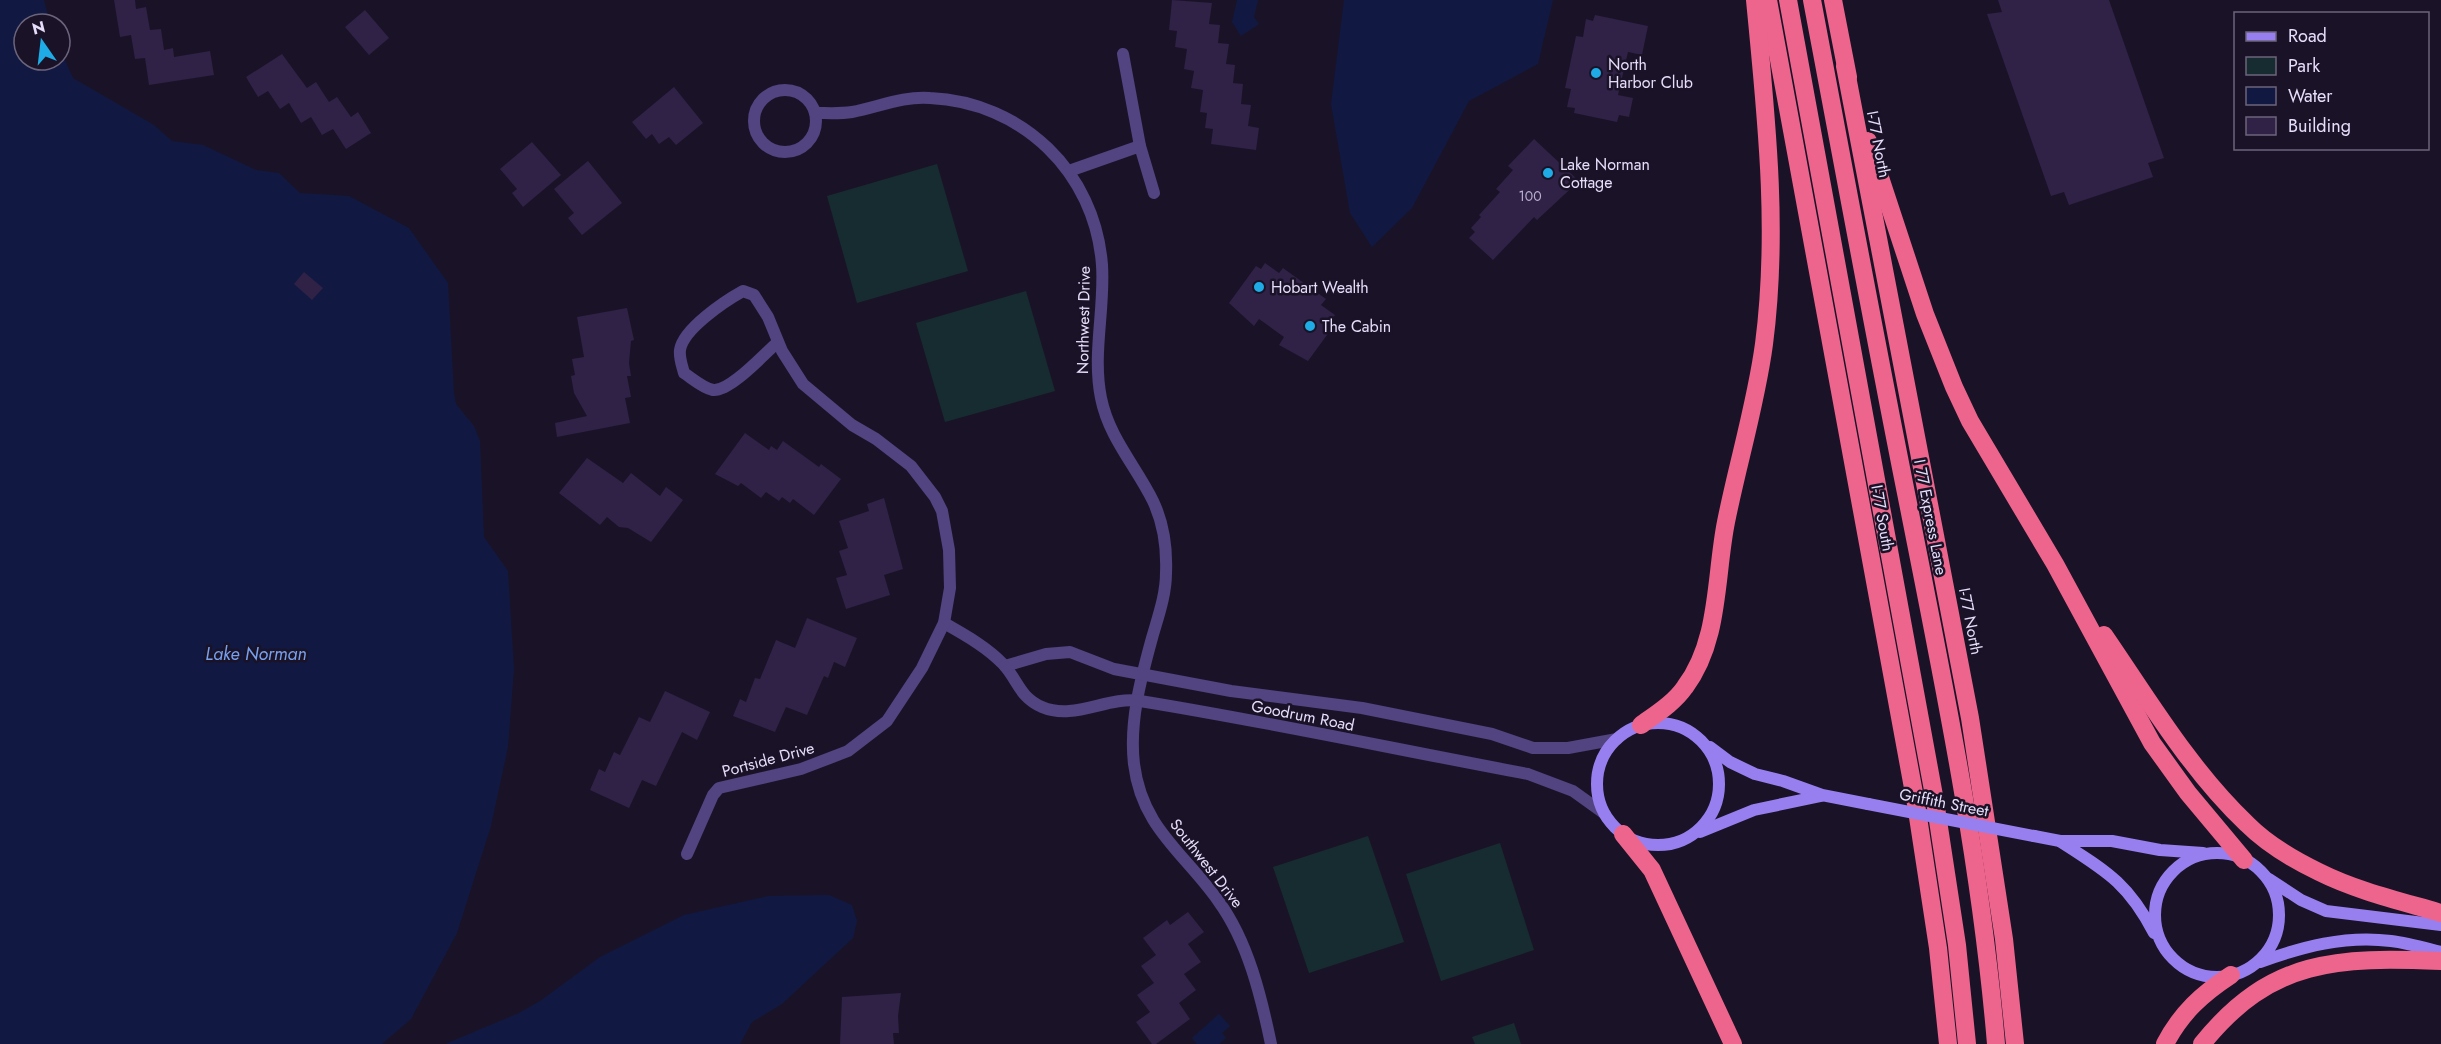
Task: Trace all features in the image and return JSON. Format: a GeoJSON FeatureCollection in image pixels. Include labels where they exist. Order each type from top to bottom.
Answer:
{"type":"FeatureCollection","features":[{"type":"Feature","properties":{"kind":"highway"},"geometry":{"type":"LineString","coordinates":[[1641,725],[1671,702],[1685,687],[1707,646],[1721,546],[1764,345],[1771,270],[1772,184],[1755,0]]}},
{"type":"Feature","properties":{"kind":"highway","name":"I-77 South"},"geometry":{"type":"LineString","coordinates":[[1768,0],[1916,804],[1938,948],[1948,1044]]}},
{"type":"Feature","properties":{"kind":"highway"},"geometry":{"type":"LineString","coordinates":[[1788,0],[1935,801],[1956,935],[1967,1044]]}},
{"type":"Feature","properties":{"kind":"highway","name":"I 77 Express Lane"},"geometry":{"type":"LineString","coordinates":[[1812,0],[1950,722],[1985,942],[1996,1044]]}},
{"type":"Feature","properties":{"kind":"highway"},"geometry":{"type":"LineString","coordinates":[[1833,0],[1845,66],[1910,273],[1946,369],[1979,438],[2055,564],[2152,743],[2188,792],[2244,860]]}},
{"type":"Feature","properties":{"kind":"highway","name":"I-77 North"},"geometry":{"type":"LineString","coordinates":[[1845,66],[1970,718],[2000,907],[2015,1044]]}},
{"type":"Feature","properties":{"kind":"highway"},"geometry":{"type":"LineString","coordinates":[[2055,564],[2188,755],[2212,787],[2249,826],[2295,859],[2321,873],[2358,888],[2441,913]]}},
{"type":"Feature","properties":{"kind":"highway"},"geometry":{"type":"LineString","coordinates":[[1623,834],[1652,870],[1733,1044]]}},
{"type":"Feature","properties":{"kind":"highway"},"geometry":{"type":"LineString","coordinates":[[2202,1044],[2216,1027],[2246,999],[2271,983],[2312,966],[2363,960],[2441,961]]}},
{"type":"Feature","properties":{"kind":"highway"},"geometry":{"type":"LineString","coordinates":[[2165,1044],[2191,1006],[2211,988],[2231,975]]}},
{"type":"Feature","properties":{"kind":"main road"},"geometry":{"type":"LineString","coordinates":[[1661,723],[1681,727],[1704,742],[1717,766],[1719,794],[1709,819],[1689,837],[1662,845],[1648,844],[1623,834],[1605,814],[1597,788],[1598,775],[1608,749],[1617,739],[1641,725],[1661,723]]}},
{"type":"Feature","properties":{"kind":"main road","name":"Griffith Street"},"geometry":{"type":"LineString","coordinates":[[1704,742],[1742,769],[1822,795],[2060,841],[2112,841],[2160,850],[2217,854]]}},
{"type":"Feature","properties":{"kind":"main road","name":"Griffith Street"},"geometry":{"type":"LineString","coordinates":[[1689,837],[1747,812],[1822,795]]}},
{"type":"Feature","properties":{"kind":"main road","name":"Griffith Street"},"geometry":{"type":"LineString","coordinates":[[2060,841],[2121,884],[2142,909],[2159,942]]}},
{"type":"Feature","properties":{"kind":"main road"},"geometry":{"type":"LineString","coordinates":[[2441,925],[2326,911],[2301,900],[2244,860],[2217,854],[2190,860],[2169,877],[2157,902],[2155,915],[2159,942],[2179,964],[2190,971],[2217,977],[2244,971],[2256,964],[2294,950],[2343,940],[2393,941],[2441,952]]}},
{"type":"Feature","properties":{"kind":"main road"},"geometry":{"type":"LineString","coordinates":[[2256,964],[2273,942],[2279,915],[2273,888],[2266,877]]}},
{"type":"Feature","properties":{"kind":"street"},"geometry":{"type":"LineString","coordinates":[[1123,54],[1140,146],[1154,193]]}},
{"type":"Feature","properties":{"kind":"street"},"geometry":{"type":"LineString","coordinates":[[776,91],[797,92],[812,104],[815,113],[814,133],[802,147],[793,151],[772,150],[757,135],[754,125],[759,104],[766,96],[776,91]]}},
{"type":"Feature","properties":{"kind":"street","name":"Northwest Drive"},"geometry":{"type":"LineString","coordinates":[[815,113],[851,112],[907,98],[953,101],[987,110],[1016,124],[1047,146],[1069,171],[1091,216],[1101,261],[1103,291],[1097,362],[1102,402],[1117,444],[1154,503],[1164,537],[1167,572],[1164,592],[1137,701]]}},
{"type":"Feature","properties":{"kind":"street"},"geometry":{"type":"LineString","coordinates":[[1069,171],[1140,146]]}},
{"type":"Feature","properties":{"kind":"street"},"geometry":{"type":"LineString","coordinates":[[742,291],[754,295],[768,317],[778,342],[728,386],[716,391],[684,373],[680,358],[680,347],[687,334],[724,302],[742,291]]}},
{"type":"Feature","properties":{"kind":"street","name":"Portside Drive"},"geometry":{"type":"LineString","coordinates":[[687,854],[712,795],[719,788],[801,769],[839,755],[848,751],[887,721],[922,668],[944,622],[950,588],[949,550],[942,511],[936,497],[911,466],[876,439],[852,425],[803,384],[778,342]]}},
{"type":"Feature","properties":{"kind":"street","name":"Goodrum Road"},"geometry":{"type":"LineString","coordinates":[[944,622],[978,644],[1005,666],[1022,693],[1031,701],[1051,710],[1076,710],[1111,703],[1137,701],[1528,774],[1573,790],[1605,814]]}},
{"type":"Feature","properties":{"kind":"street","name":"Goodrum Road"},"geometry":{"type":"LineString","coordinates":[[1005,666],[1046,654],[1070,652],[1114,669],[1231,691],[1362,708],[1492,734],[1533,748],[1568,748],[1617,739]]}},
{"type":"Feature","properties":{"kind":"street","name":"Southwest Drive"},"geometry":{"type":"LineString","coordinates":[[1137,701],[1133,734],[1134,763],[1139,788],[1149,813],[1164,838],[1218,900],[1233,924],[1260,996],[1271,1044]]}},
{"type":"Feature","properties":{"kind":"green space"},"geometry":{"type":"Polygon","coordinates":[[[937,164],[968,271],[857,303],[827,196],[937,164]]]}},
{"type":"Feature","properties":{"kind":"green space"},"geometry":{"type":"Polygon","coordinates":[[[1026,291],[1055,391],[945,422],[916,323],[1026,291]]]}},
{"type":"Feature","properties":{"kind":"green space"},"geometry":{"type":"Polygon","coordinates":[[[1368,836],[1404,942],[1309,973],[1273,867],[1368,836]]]}},
{"type":"Feature","properties":{"kind":"green space"},"geometry":{"type":"Polygon","coordinates":[[[1500,843],[1534,950],[1441,981],[1406,874],[1500,843]]]}},
{"type":"Feature","properties":{"kind":"green space"},"geometry":{"type":"Polygon","coordinates":[[[1514,1023],[1521,1044],[1475,1044],[1472,1037],[1514,1023]]]}},
{"type":"Feature","properties":{"kind":"water","name":"Lake Norman"},"geometry":{"type":"Polygon","coordinates":[[[0,0],[44,0],[47,12],[12,12],[12,72],[70,72],[73,78],[154,125],[172,141],[203,145],[256,170],[279,173],[300,193],[349,196],[409,228],[448,283],[454,393],[456,404],[474,426],[480,441],[484,537],[508,571],[514,669],[508,747],[491,826],[457,933],[411,1019],[382,1044],[0,1044],[0,0]]]}},
{"type":"Feature","properties":{"kind":"water"},"geometry":{"type":"Polygon","coordinates":[[[1237,0],[1258,0],[1254,17],[1259,24],[1241,36],[1232,22],[1237,0]]]}},
{"type":"Feature","properties":{"kind":"water"},"geometry":{"type":"Polygon","coordinates":[[[1344,0],[1553,0],[1538,64],[1469,101],[1412,208],[1372,247],[1350,213],[1331,104],[1344,0]]]}},
{"type":"Feature","properties":{"kind":"water"},"geometry":{"type":"Polygon","coordinates":[[[829,895],[852,905],[857,921],[853,938],[782,1004],[752,1022],[740,1044],[445,1044],[519,1013],[540,1001],[600,957],[684,915],[769,896],[829,895]]]}},
{"type":"Feature","properties":{"kind":"water"},"geometry":{"type":"Polygon","coordinates":[[[1219,1014],[1230,1026],[1222,1033],[1226,1038],[1219,1044],[1197,1044],[1192,1038],[1219,1014]]]}},
{"type":"Feature","properties":{"kind":"building"},"geometry":{"type":"Polygon","coordinates":[[[114,0],[135,0],[136,9],[146,7],[150,30],[161,29],[164,50],[173,48],[174,57],[210,51],[214,75],[149,85],[145,58],[135,59],[131,35],[120,37],[114,0]]]}},
{"type":"Feature","properties":{"kind":"building"},"geometry":{"type":"Polygon","coordinates":[[[1172,0],[1212,3],[1209,24],[1220,25],[1218,43],[1229,44],[1226,64],[1235,65],[1233,83],[1243,84],[1241,104],[1251,105],[1248,126],[1259,128],[1256,150],[1211,144],[1213,129],[1205,128],[1207,113],[1200,112],[1203,90],[1191,88],[1194,71],[1184,69],[1187,49],[1175,47],[1177,31],[1169,30],[1172,0]]]}},
{"type":"Feature","properties":{"kind":"building"},"geometry":{"type":"Polygon","coordinates":[[[1998,0],[2109,0],[2164,158],[2148,163],[2153,177],[2069,205],[2064,192],[2051,196],[1987,14],[2002,12],[1998,0]]]}},
{"type":"Feature","properties":{"kind":"building"},"geometry":{"type":"Polygon","coordinates":[[[365,10],[389,38],[369,55],[345,27],[365,10]]]}},
{"type":"Feature","properties":{"kind":"building","name":"North Harbor Club"},"geometry":{"type":"Polygon","coordinates":[[[1595,15],[1648,26],[1642,55],[1628,52],[1618,95],[1633,98],[1629,117],[1619,115],[1617,122],[1574,113],[1575,108],[1567,107],[1571,89],[1565,88],[1576,36],[1583,37],[1586,19],[1593,21],[1595,15]]]}},
{"type":"Feature","properties":{"kind":"building"},"geometry":{"type":"Polygon","coordinates":[[[282,54],[307,88],[316,82],[329,102],[337,97],[351,117],[358,112],[371,133],[346,149],[333,129],[322,135],[311,117],[301,123],[289,103],[280,109],[268,91],[258,97],[246,77],[282,54]]]}},
{"type":"Feature","properties":{"kind":"building"},"geometry":{"type":"Polygon","coordinates":[[[674,87],[703,123],[676,145],[669,137],[659,144],[652,134],[646,139],[632,122],[674,87]]]}},
{"type":"Feature","properties":{"kind":"building"},"geometry":{"type":"Polygon","coordinates":[[[1534,139],[1579,181],[1537,220],[1534,217],[1493,260],[1469,238],[1475,232],[1471,228],[1481,217],[1479,215],[1500,192],[1496,189],[1513,170],[1508,166],[1534,139]]]}},
{"type":"Feature","properties":{"kind":"building"},"geometry":{"type":"Polygon","coordinates":[[[532,142],[561,175],[523,207],[512,193],[517,189],[500,169],[532,142]]]}},
{"type":"Feature","properties":{"kind":"building"},"geometry":{"type":"Polygon","coordinates":[[[588,161],[622,203],[582,235],[568,218],[574,213],[554,189],[588,161]]]}},
{"type":"Feature","properties":{"kind":"building"},"geometry":{"type":"Polygon","coordinates":[[[1265,263],[1279,273],[1283,268],[1326,299],[1321,305],[1335,315],[1331,321],[1335,324],[1308,361],[1279,345],[1284,337],[1259,319],[1254,326],[1229,303],[1256,266],[1261,269],[1265,263]]]}},
{"type":"Feature","properties":{"kind":"building"},"geometry":{"type":"Polygon","coordinates":[[[304,272],[323,288],[312,300],[294,284],[304,272]]]}},
{"type":"Feature","properties":{"kind":"building"},"geometry":{"type":"Polygon","coordinates":[[[627,308],[634,340],[631,341],[629,363],[631,376],[627,376],[631,397],[625,398],[630,423],[557,437],[555,423],[587,416],[574,393],[571,376],[575,375],[572,359],[584,357],[577,317],[627,308]]]}},
{"type":"Feature","properties":{"kind":"building"},"geometry":{"type":"Polygon","coordinates":[[[745,433],[769,450],[771,446],[777,450],[783,441],[819,467],[821,464],[841,479],[814,515],[793,499],[790,503],[782,497],[779,501],[766,492],[761,498],[741,483],[738,486],[715,474],[745,433]]]}},
{"type":"Feature","properties":{"kind":"building"},"geometry":{"type":"Polygon","coordinates":[[[587,458],[623,483],[631,473],[660,496],[666,487],[683,500],[651,542],[628,528],[619,527],[607,517],[600,525],[559,493],[587,458]]]}},
{"type":"Feature","properties":{"kind":"building"},"geometry":{"type":"Polygon","coordinates":[[[884,498],[903,569],[884,575],[890,595],[846,609],[836,578],[847,575],[839,551],[848,548],[839,521],[869,511],[867,504],[884,498]]]}},
{"type":"Feature","properties":{"kind":"building"},"geometry":{"type":"Polygon","coordinates":[[[807,618],[857,638],[845,667],[834,662],[828,678],[824,676],[807,715],[786,707],[775,732],[733,716],[740,699],[746,702],[755,678],[760,679],[776,640],[795,648],[807,618]]]}},
{"type":"Feature","properties":{"kind":"building"},"geometry":{"type":"Polygon","coordinates":[[[665,691],[710,712],[697,740],[682,732],[656,786],[642,780],[629,808],[590,790],[599,769],[605,772],[614,752],[620,755],[639,717],[650,722],[665,691]]]}},
{"type":"Feature","properties":{"kind":"building"},"geometry":{"type":"Polygon","coordinates":[[[1188,912],[1204,932],[1188,944],[1201,962],[1184,974],[1196,990],[1179,1003],[1190,1019],[1156,1044],[1152,1044],[1136,1022],[1150,1012],[1137,995],[1154,983],[1141,966],[1156,955],[1143,938],[1167,920],[1170,925],[1188,912]]]}},
{"type":"Feature","properties":{"kind":"building"},"geometry":{"type":"Polygon","coordinates":[[[901,993],[898,1016],[899,1033],[893,1033],[894,1044],[840,1044],[842,997],[901,993]]]}},
{"type":"Feature","properties":{"kind":"place","name":"North Harbor Club"},"geometry":{"type":"Point","coordinates":[1596,73]}},
{"type":"Feature","properties":{"kind":"place","name":"Lake Norman Cottage"},"geometry":{"type":"Point","coordinates":[1548,173]}},
{"type":"Feature","properties":{"kind":"place","name":"Hobart Wealth"},"geometry":{"type":"Point","coordinates":[1259,287]}},
{"type":"Feature","properties":{"kind":"place","name":"The Cabin"},"geometry":{"type":"Point","coordinates":[1310,326]}}]}
